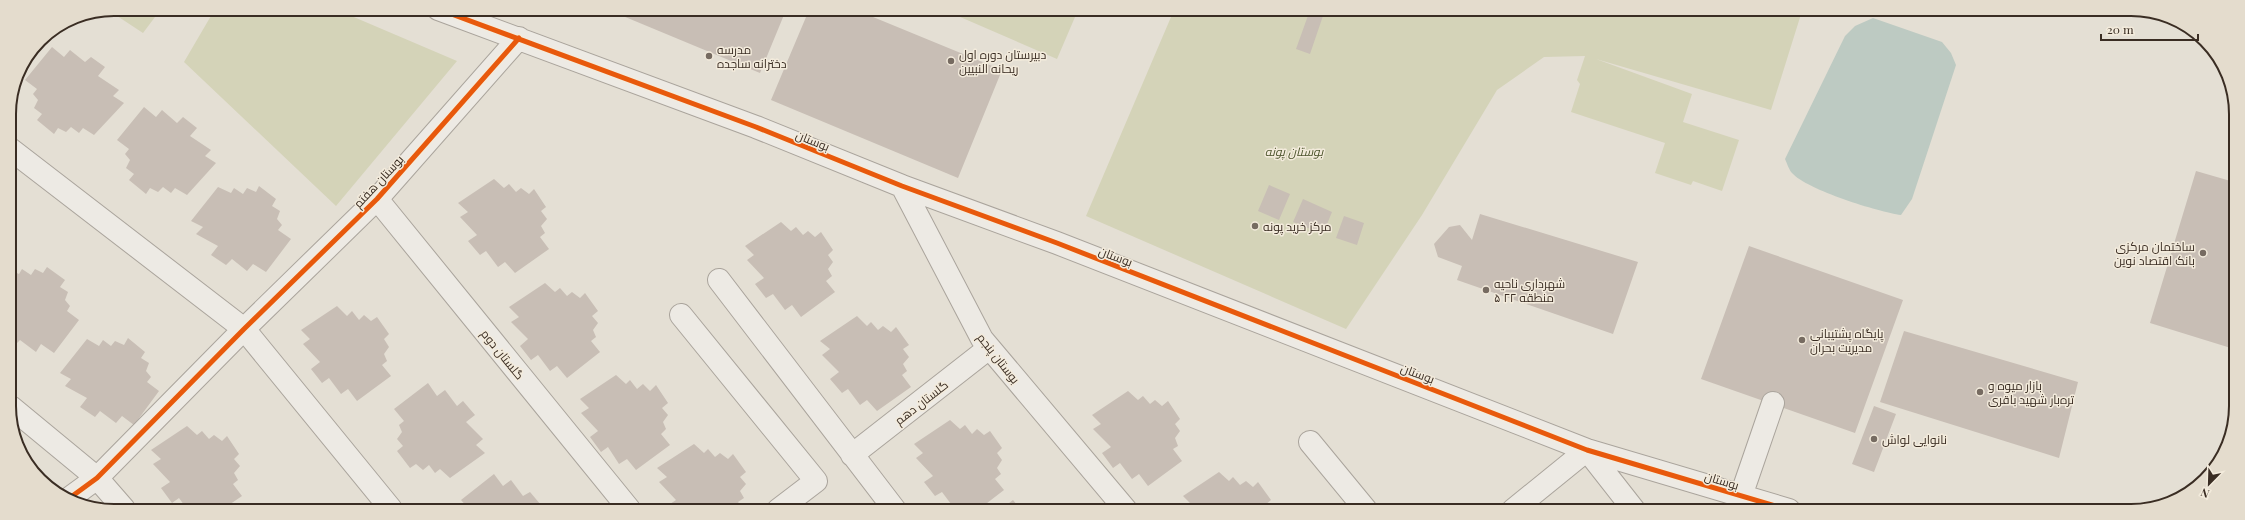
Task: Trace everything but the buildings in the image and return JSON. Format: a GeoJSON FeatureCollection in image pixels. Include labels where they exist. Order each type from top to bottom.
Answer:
{"type":"FeatureCollection","features":[{"type":"Feature","properties":{"kind":"street","name":"بوستان"},"geometry":{"type":"LineString","coordinates":[[457,16],[756,127],[902,186],[1057,243],[1587,450],[1768,504]]}},
{"type":"Feature","properties":{"kind":"street","name":"بوستان هفتم"},"geometry":{"type":"LineString","coordinates":[[73,495],[97,478],[244,329],[377,199],[518,38]]}},
{"type":"Feature","properties":{"kind":"street"},"geometry":{"type":"LineString","coordinates":[[16,153],[244,329],[387,504]]}},
{"type":"Feature","properties":{"kind":"street","name":"بوستان پنجم"},"geometry":{"type":"LineString","coordinates":[[902,186],[982,339],[1121,504]]}},
{"type":"Feature","properties":{"kind":"street","name":"گلستان دوم"},"geometry":{"type":"LineString","coordinates":[[377,199],[624,504]]}},
{"type":"Feature","properties":{"kind":"street"},"geometry":{"type":"LineString","coordinates":[[719,280],[890,504]]}},
{"type":"Feature","properties":{"kind":"street"},"geometry":{"type":"LineString","coordinates":[[681,315],[816,481],[786,504]]}},
{"type":"Feature","properties":{"kind":"street","name":"گلستان دهم"},"geometry":{"type":"LineString","coordinates":[[852,455],[989,348]]}},
{"type":"Feature","properties":{"kind":"street"},"geometry":{"type":"LineString","coordinates":[[1741,496],[1773,403]]}},
{"type":"Feature","properties":{"kind":"street"},"geometry":{"type":"LineString","coordinates":[[16,411],[97,478],[120,504]]}},
{"type":"Feature","properties":{"kind":"street"},"geometry":{"type":"LineString","coordinates":[[1310,442],[1361,504]]}},
{"type":"Feature","properties":{"kind":"street"},"geometry":{"type":"LineString","coordinates":[[1520,504],[1587,450],[1629,504]]}},
{"type":"Feature","properties":{"kind":"green space"},"geometry":{"type":"Polygon","coordinates":[[[117,16],[156,16],[143,33],[117,16]]]}},
{"type":"Feature","properties":{"kind":"green space"},"geometry":{"type":"Polygon","coordinates":[[[211,16],[351,16],[457,61],[336,206],[184,62],[211,16]]]}},
{"type":"Feature","properties":{"kind":"green space"},"geometry":{"type":"Polygon","coordinates":[[[958,16],[1075,16],[1057,59],[958,16]]]}},
{"type":"Feature","properties":{"kind":"green space","name":"بوستان پونه"},"geometry":{"type":"Polygon","coordinates":[[[1171,16],[1800,16],[1771,110],[1596,59],[1692,94],[1683,122],[1739,140],[1722,191],[1693,181],[1691,185],[1655,173],[1665,143],[1571,112],[1580,84],[1577,80],[1585,56],[1544,57],[1497,90],[1422,215],[1346,329],[1086,216],[1171,16]]]}},
{"type":"Feature","properties":{"kind":"shaded area"},"geometry":{"type":"Polygon","coordinates":[[[1873,18],[1942,42],[1951,53],[1956,65],[1912,199],[1901,215],[1861,205],[1812,186],[1800,180],[1792,173],[1785,159],[1845,36],[1855,26],[1873,18]]]}},
{"type":"Feature","properties":{"kind":"cycle path"},"geometry":{"type":"LineString","coordinates":[[457,16],[756,127],[902,186],[1057,243],[1587,450],[1769,504]]}},
{"type":"Feature","properties":{"kind":"cycle path"},"geometry":{"type":"LineString","coordinates":[[73,495],[97,478],[244,329],[377,199],[519,38]]}},
{"type":"Feature","properties":{"kind":"place","name":"مدرسه دخترانه ساجده"},"geometry":{"type":"Point","coordinates":[709,56]}},
{"type":"Feature","properties":{"kind":"place","name":"دبیرستان دوره اول ریحانه النبیین"},"geometry":{"type":"Point","coordinates":[951,61]}},
{"type":"Feature","properties":{"kind":"place","name":"مرکز خرید پونه"},"geometry":{"type":"Point","coordinates":[1255,226]}},
{"type":"Feature","properties":{"kind":"place","name":"ساختمان مرکزی بانک اقتصاد نوین"},"geometry":{"type":"Point","coordinates":[2203,253]}},
{"type":"Feature","properties":{"kind":"place","name":"شهرداری ناحیه ۵ منطقه ۲۲"},"geometry":{"type":"Point","coordinates":[1486,290]}},
{"type":"Feature","properties":{"kind":"place","name":"پایگاه پشتیبانی مدیریت بحران"},"geometry":{"type":"Point","coordinates":[1802,340]}},
{"type":"Feature","properties":{"kind":"place","name":"بازار میوه و تره‌بار شهید باقری"},"geometry":{"type":"Point","coordinates":[1980,392]}},
{"type":"Feature","properties":{"kind":"place","name":"نانوایی لواش"},"geometry":{"type":"Point","coordinates":[1874,439]}}]}
